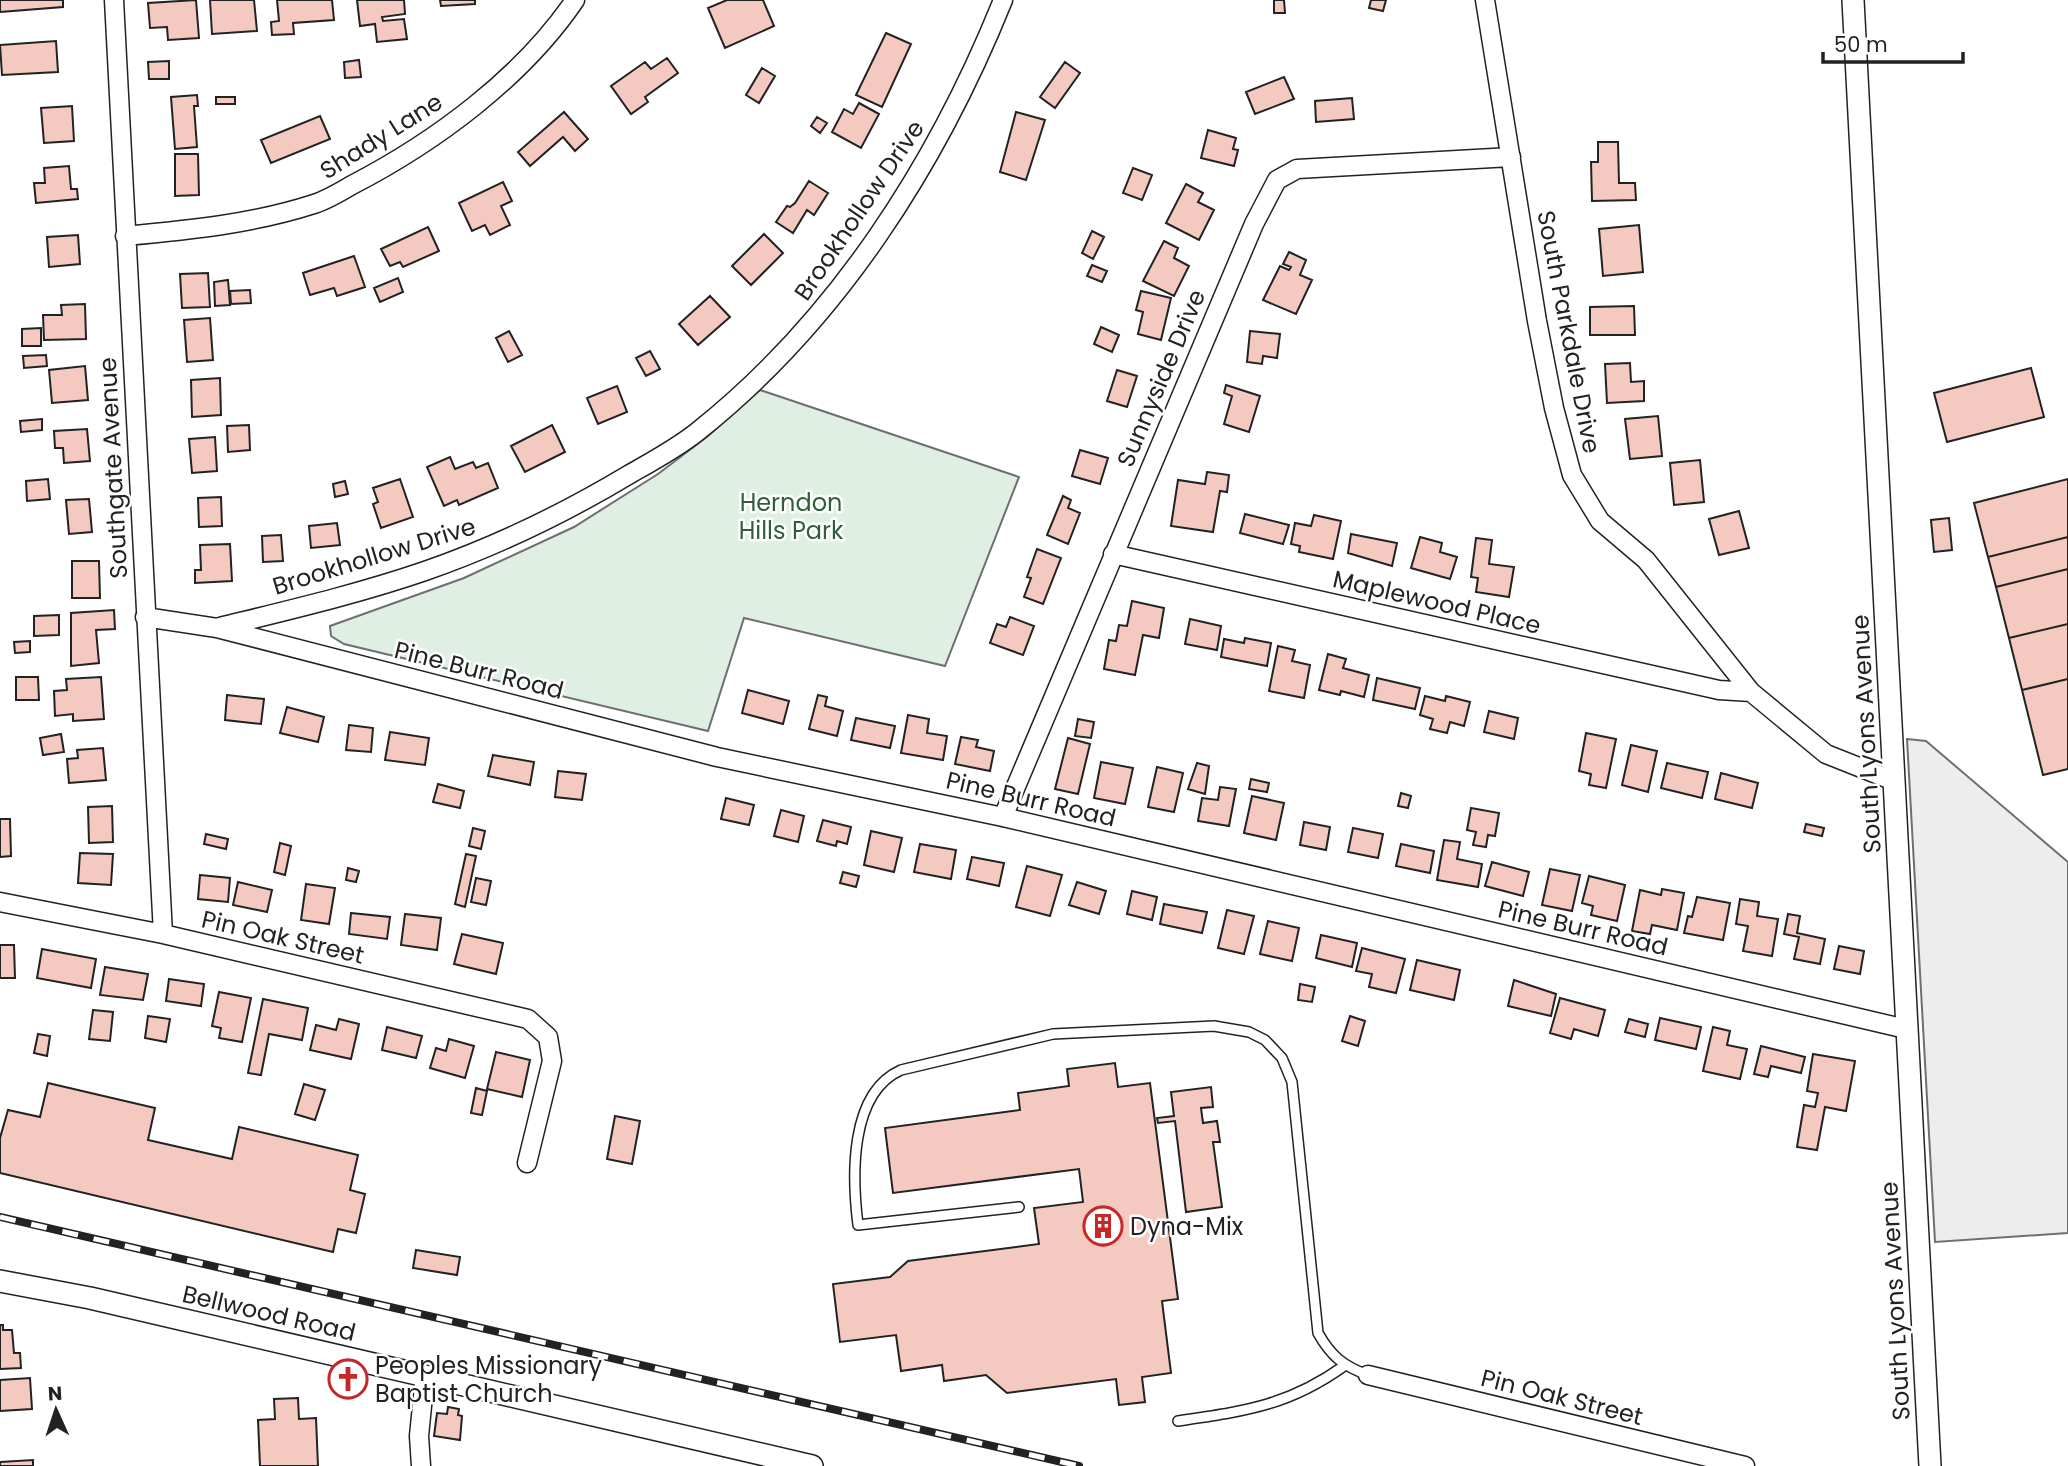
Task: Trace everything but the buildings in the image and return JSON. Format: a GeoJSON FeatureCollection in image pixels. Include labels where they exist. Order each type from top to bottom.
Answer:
{"type":"FeatureCollection","features":[{"type":"Feature","properties":{"kind":"street","name":"Southgate Avenue"},"geometry":{"type":"LineString","coordinates":[[114,0],[163,934]]}},
{"type":"Feature","properties":{"kind":"street","name":"Shady Lane"},"geometry":{"type":"LineString","coordinates":[[125,236],[230,226],[267,217],[316,204],[384,169],[467,112],[527,57],[575,0]]}},
{"type":"Feature","properties":{"kind":"street","name":"Brookhollow Drive"},"geometry":{"type":"LineString","coordinates":[[217,628],[401,579],[506,540],[585,501],[696,433],[759,379],[846,281],[943,131],[1003,0]]}},
{"type":"Feature","properties":{"kind":"street","name":"South Parkdale Drive"},"geometry":{"type":"LineString","coordinates":[[1485,0],[1553,408],[1572,475],[1600,521],[1646,560],[1751,692],[1826,754],[1894,780]]}},
{"type":"Feature","properties":{"kind":"street","name":"South Lyons Avenue"},"geometry":{"type":"LineString","coordinates":[[1853,0],[1930,1466]]}},
{"type":"Feature","properties":{"kind":"street","name":"Sunnyside Drive"},"geometry":{"type":"LineString","coordinates":[[1003,817],[1254,224],[1277,180],[1297,169],[1511,157]]}},
{"type":"Feature","properties":{"kind":"street","name":"Maplewood Place"},"geometry":{"type":"LineString","coordinates":[[1113,554],[1719,690],[1751,692]]}},
{"type":"Feature","properties":{"kind":"street","name":"Pine Burr Road"},"geometry":{"type":"LineString","coordinates":[[145,617],[217,628],[717,757],[1003,817],[1906,1029]]}},
{"type":"Feature","properties":{"kind":"street","name":"Pin Oak Street"},"geometry":{"type":"LineString","coordinates":[[0,902],[163,934],[528,1019],[548,1037],[552,1061],[527,1163]]}},
{"type":"Feature","properties":{"kind":"street","name":"Bellwood Road"},"geometry":{"type":"LineString","coordinates":[[0,1281],[90,1298],[812,1466]]}},
{"type":"Feature","properties":{"kind":"street","name":"Pin Oak Street"},"geometry":{"type":"LineString","coordinates":[[1368,1375],[1745,1466]]}},
{"type":"Feature","properties":{"kind":"street"},"geometry":{"type":"LineString","coordinates":[[421,1466],[419,1436],[425,1376]]}},
{"type":"Feature","properties":{"kind":"lane"},"geometry":{"type":"LineString","coordinates":[[1019,1207],[858,1224],[853,1167],[868,1101],[873,1092],[891,1075],[901,1070],[1042,1036],[1214,1026],[1249,1032],[1274,1048],[1282,1058],[1292,1082],[1316,1322],[1328,1352],[1344,1366],[1368,1375]]}},
{"type":"Feature","properties":{"kind":"lane"},"geometry":{"type":"LineString","coordinates":[[1178,1421],[1275,1404],[1314,1387],[1344,1366]]}},
{"type":"Feature","properties":{"kind":"green space","name":"Herndon Hills Park"},"geometry":{"type":"Polygon","coordinates":[[[760,390],[1019,477],[945,666],[744,618],[708,731],[344,644],[331,636],[330,626],[464,578],[574,527],[658,474],[708,436],[760,390]]]}},
{"type":"Feature","properties":{"kind":"shaded area"},"geometry":{"type":"Polygon","coordinates":[[[1907,739],[1926,741],[2068,862],[2068,1233],[1935,1242],[1907,739]]]}},
{"type":"Feature","properties":{"kind":"railway"},"geometry":{"type":"LineString","coordinates":[[0,1217],[1079,1466]]}},
{"type":"Feature","properties":{"kind":"place","name":"Dyna-Mix"},"geometry":{"type":"Point","coordinates":[1103,1226]}},
{"type":"Feature","properties":{"kind":"place","name":"Peoples Missionary Baptist Church"},"geometry":{"type":"Point","coordinates":[348,1379]}}]}
